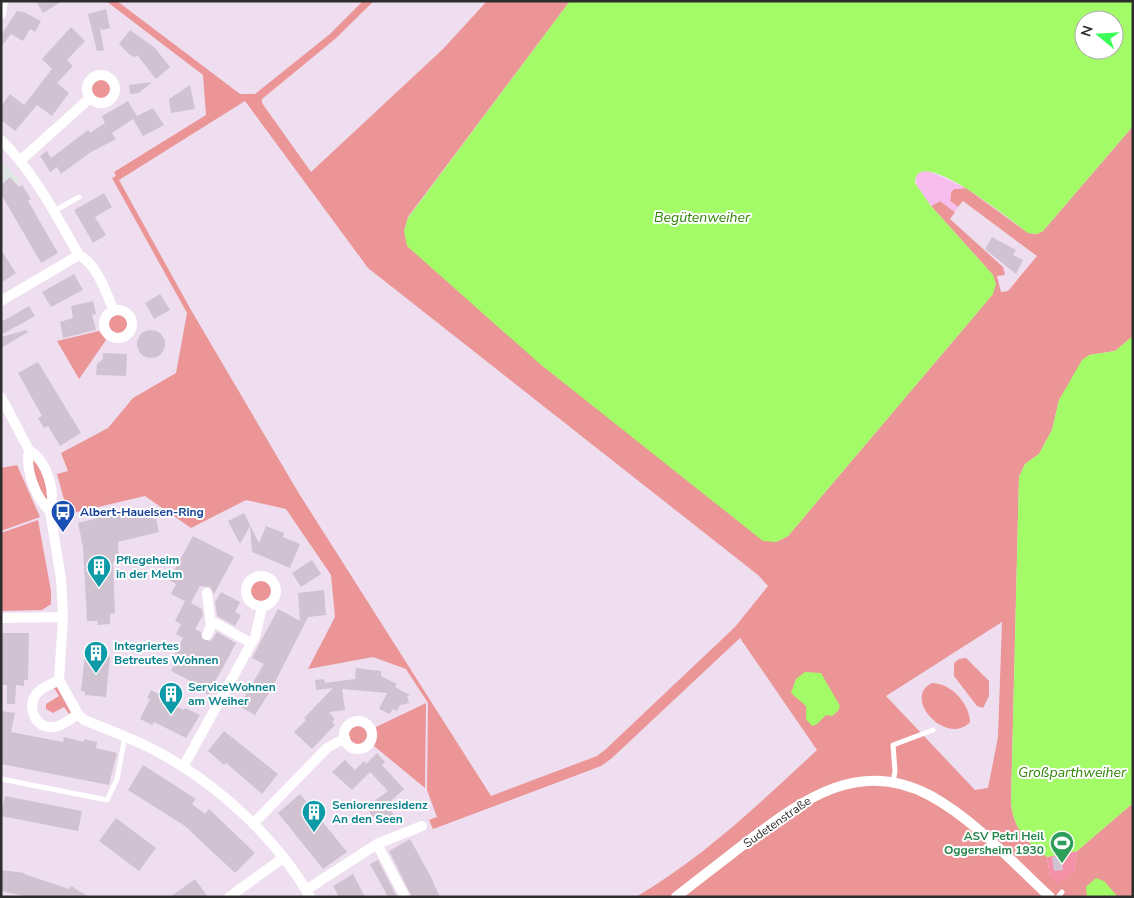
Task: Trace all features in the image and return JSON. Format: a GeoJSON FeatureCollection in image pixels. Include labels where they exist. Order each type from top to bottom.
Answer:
{"type":"FeatureCollection","features":[{"type":"Feature","properties":{"kind":"street"},"geometry":{"type":"LineString","coordinates":[[1,14],[4,1]]}},
{"type":"Feature","properties":{"kind":"street"},"geometry":{"type":"LineString","coordinates":[[21,160],[90,98]]}},
{"type":"Feature","properties":{"kind":"street"},"geometry":{"type":"LineString","coordinates":[[1,140],[21,160],[79,255],[87,259],[106,292],[114,311]]}},
{"type":"Feature","properties":{"kind":"street"},"geometry":{"type":"LineString","coordinates":[[1,302],[79,255]]}},
{"type":"Feature","properties":{"kind":"street"},"geometry":{"type":"LineString","coordinates":[[1,397],[29,450],[37,455],[48,478],[53,501],[50,511],[60,570],[63,617],[59,680],[78,714],[84,720],[158,752],[183,767],[227,800],[253,824],[283,858],[308,893],[377,844],[422,826]]}},
{"type":"Feature","properties":{"kind":"street"},"geometry":{"type":"LineString","coordinates":[[29,450],[27,461],[33,483],[43,504],[50,511]]}},
{"type":"Feature","properties":{"kind":"street"},"geometry":{"type":"LineString","coordinates":[[207,593],[211,626],[207,635]]}},
{"type":"Feature","properties":{"kind":"street"},"geometry":{"type":"LineString","coordinates":[[183,767],[251,643],[262,607]]}},
{"type":"Feature","properties":{"kind":"street"},"geometry":{"type":"LineString","coordinates":[[1,618],[63,617]]}},
{"type":"Feature","properties":{"kind":"street"},"geometry":{"type":"LineString","coordinates":[[210,620],[251,643]]}},
{"type":"Feature","properties":{"kind":"street"},"geometry":{"type":"LineString","coordinates":[[59,680],[39,691],[33,700],[32,710],[35,718],[41,724],[58,726],[78,714]]}},
{"type":"Feature","properties":{"kind":"street"},"geometry":{"type":"LineString","coordinates":[[253,824],[327,748],[345,738]]}},
{"type":"Feature","properties":{"kind":"street","name":"Sudetenstraße"},"geometry":{"type":"LineString","coordinates":[[676,897],[788,811],[810,797],[846,784],[871,782],[893,783],[920,791],[944,804],[980,833],[1050,897]]}},
{"type":"Feature","properties":{"kind":"street"},"geometry":{"type":"LineString","coordinates":[[377,844],[405,897]]}},
{"type":"Feature","properties":{"kind":"street"},"geometry":{"type":"LineString","coordinates":[[229,897],[283,858]]}},
{"type":"Feature","properties":{"kind":"lane"},"geometry":{"type":"LineString","coordinates":[[54,212],[78,197]]}},
{"type":"Feature","properties":{"kind":"lane"},"geometry":{"type":"LineString","coordinates":[[893,783],[895,771],[893,745],[933,730]]}},
{"type":"Feature","properties":{"kind":"lane"},"geometry":{"type":"LineString","coordinates":[[1,779],[107,800],[117,779],[124,736]]}},
{"type":"Feature","properties":{"kind":"lane"},"geometry":{"type":"LineString","coordinates":[[1058,897],[1062,892]]}},
{"type":"Feature","properties":{"kind":"shaded area"},"geometry":{"type":"Polygon","coordinates":[[[106,1],[117,1],[240,94],[255,94],[330,34],[363,1],[374,1],[335,39],[262,99],[262,103],[311,172],[443,49],[487,1],[570,1],[408,217],[404,231],[776,542],[788,536],[993,294],[993,275],[931,206],[940,201],[955,212],[950,219],[1003,267],[1005,275],[997,276],[1001,292],[1008,291],[1037,256],[963,201],[958,207],[950,201],[951,192],[954,189],[966,188],[1028,233],[1037,234],[1043,231],[1133,126],[1133,336],[1115,351],[1089,355],[1059,400],[1052,430],[1039,454],[1025,464],[1019,477],[1011,803],[1015,821],[1022,834],[1047,857],[1050,876],[1074,871],[1077,851],[1133,803],[1133,897],[636,897],[685,865],[708,847],[753,809],[817,750],[740,638],[612,758],[601,766],[433,829],[429,820],[437,817],[427,790],[428,703],[406,669],[373,657],[308,669],[335,617],[331,575],[286,509],[246,500],[191,528],[145,496],[68,514],[57,474],[68,471],[61,453],[108,428],[133,398],[176,373],[187,313],[112,178],[116,176],[114,172],[206,115],[203,75],[106,1]],[[245,101],[119,180],[191,310],[298,492],[491,796],[597,756],[735,627],[768,586],[758,575],[368,268],[245,101]],[[1002,622],[886,696],[975,790],[988,788],[998,737],[1002,622]]]}},
{"type":"Feature","properties":{"kind":"shaded area"},"geometry":{"type":"Polygon","coordinates":[[[101,75],[111,79],[115,89],[111,99],[101,103],[91,99],[87,89],[91,79],[101,75]]]}},
{"type":"Feature","properties":{"kind":"shaded area"},"geometry":{"type":"Polygon","coordinates":[[[1,160],[20,181],[1,197],[1,160]]]}},
{"type":"Feature","properties":{"kind":"shaded area"},"geometry":{"type":"Polygon","coordinates":[[[118,311],[128,315],[132,325],[128,335],[118,339],[108,335],[104,325],[108,315],[118,311]]]}},
{"type":"Feature","properties":{"kind":"shaded area"},"geometry":{"type":"Polygon","coordinates":[[[99,331],[106,340],[79,379],[57,341],[99,331]]]}},
{"type":"Feature","properties":{"kind":"shaded area"},"geometry":{"type":"Polygon","coordinates":[[[29,450],[48,478],[50,511],[33,483],[29,450]]]}},
{"type":"Feature","properties":{"kind":"shaded area"},"geometry":{"type":"Polygon","coordinates":[[[17,465],[40,517],[1,531],[1,468],[17,465]]]}},
{"type":"Feature","properties":{"kind":"shaded area"},"geometry":{"type":"Polygon","coordinates":[[[38,520],[51,591],[51,604],[42,610],[1,611],[1,533],[38,520]]]}},
{"type":"Feature","properties":{"kind":"shaded area"},"geometry":{"type":"Polygon","coordinates":[[[261,576],[272,580],[276,591],[272,602],[261,606],[250,602],[246,591],[250,580],[261,576]]]}},
{"type":"Feature","properties":{"kind":"shaded area"},"geometry":{"type":"Polygon","coordinates":[[[966,658],[989,681],[989,696],[983,708],[977,706],[954,676],[954,663],[959,659],[966,658]]]}},
{"type":"Feature","properties":{"kind":"shaded area"},"geometry":{"type":"Polygon","coordinates":[[[932,683],[946,687],[958,696],[967,708],[970,722],[960,728],[950,729],[940,725],[931,718],[924,709],[922,699],[924,690],[932,683]]]}},
{"type":"Feature","properties":{"kind":"shaded area"},"geometry":{"type":"Polygon","coordinates":[[[57,687],[71,713],[69,714],[64,707],[53,713],[46,709],[46,704],[59,696],[54,688],[57,687]]]}},
{"type":"Feature","properties":{"kind":"shaded area"},"geometry":{"type":"Polygon","coordinates":[[[426,703],[425,788],[374,746],[377,737],[376,727],[426,703]]]}},
{"type":"Feature","properties":{"kind":"shaded area"},"geometry":{"type":"Polygon","coordinates":[[[359,721],[369,725],[373,735],[369,745],[359,749],[349,745],[345,735],[349,725],[359,721]]]}},
{"type":"Feature","properties":{"kind":"shaded area","name":"ASV Petri Heil Oggersheim 1930"},"geometry":{"type":"Polygon","coordinates":[[[1077,851],[1074,871],[1058,884],[1050,876],[1047,857],[1077,851]]]}},
{"type":"Feature","properties":{"kind":"sand"},"geometry":{"type":"Polygon","coordinates":[[[926,170],[966,188],[954,189],[951,192],[950,201],[958,207],[955,212],[940,201],[931,206],[922,195],[917,187],[916,178],[917,174],[926,170]]]}},
{"type":"Feature","properties":{"kind":"water","name":"Begütenweiher"},"geometry":{"type":"Polygon","coordinates":[[[570,1],[1133,1],[1133,126],[1043,231],[1037,234],[1028,233],[987,202],[948,178],[931,172],[919,173],[915,183],[931,206],[993,275],[996,284],[993,294],[788,536],[776,542],[763,541],[540,364],[407,246],[404,231],[408,218],[570,1]]]}},
{"type":"Feature","properties":{"kind":"water","name":"Großparthweiher"},"geometry":{"type":"Polygon","coordinates":[[[1133,336],[1133,803],[1077,851],[1047,857],[1027,840],[1018,828],[1011,803],[1019,477],[1025,464],[1039,454],[1052,430],[1059,400],[1082,360],[1089,355],[1115,351],[1133,336]]]}},
{"type":"Feature","properties":{"kind":"water"},"geometry":{"type":"Polygon","coordinates":[[[805,672],[821,673],[840,706],[838,711],[832,716],[826,715],[817,724],[812,726],[806,719],[806,706],[791,693],[796,679],[805,672]]]}},
{"type":"Feature","properties":{"kind":"water"},"geometry":{"type":"Polygon","coordinates":[[[1096,878],[1104,881],[1118,897],[1087,897],[1086,887],[1096,878]]]}},
{"type":"Feature","properties":{"kind":"building"},"geometry":{"type":"Polygon","coordinates":[[[36,1],[62,1],[43,13],[36,1]]]}},
{"type":"Feature","properties":{"kind":"building"},"geometry":{"type":"Polygon","coordinates":[[[106,9],[110,28],[102,30],[100,28],[104,50],[97,51],[88,14],[106,9]]]}},
{"type":"Feature","properties":{"kind":"building"},"geometry":{"type":"Polygon","coordinates":[[[17,11],[24,12],[41,21],[35,32],[30,29],[23,41],[11,34],[1,47],[1,35],[17,11]]]}},
{"type":"Feature","properties":{"kind":"building"},"geometry":{"type":"Polygon","coordinates":[[[71,27],[85,41],[67,60],[73,66],[57,83],[69,93],[52,116],[37,105],[15,131],[1,120],[1,106],[10,94],[24,105],[52,69],[42,59],[71,27]]]}},
{"type":"Feature","properties":{"kind":"building"},"geometry":{"type":"Polygon","coordinates":[[[130,30],[155,48],[170,67],[156,79],[137,55],[135,57],[130,55],[119,44],[130,30]]]}},
{"type":"Feature","properties":{"kind":"building"},"geometry":{"type":"Polygon","coordinates":[[[152,82],[139,93],[130,94],[129,85],[152,82]]]}},
{"type":"Feature","properties":{"kind":"building"},"geometry":{"type":"Polygon","coordinates":[[[190,85],[195,109],[171,113],[169,99],[190,85]]]}},
{"type":"Feature","properties":{"kind":"building"},"geometry":{"type":"Polygon","coordinates":[[[128,101],[137,116],[153,108],[164,125],[143,136],[133,119],[112,133],[116,139],[91,152],[61,174],[57,167],[50,172],[40,156],[47,151],[51,158],[88,130],[90,133],[105,123],[102,116],[128,101]]]}},
{"type":"Feature","properties":{"kind":"building"},"geometry":{"type":"Polygon","coordinates":[[[10,177],[19,187],[22,185],[31,199],[28,201],[58,253],[41,263],[1,194],[1,185],[10,177]]]}},
{"type":"Feature","properties":{"kind":"building"},"geometry":{"type":"Polygon","coordinates":[[[104,193],[112,207],[95,217],[106,235],[93,243],[74,210],[104,193]]]}},
{"type":"Feature","properties":{"kind":"building"},"geometry":{"type":"Polygon","coordinates":[[[992,237],[1016,250],[1013,255],[1023,260],[1016,274],[985,249],[992,237]]]}},
{"type":"Feature","properties":{"kind":"building"},"geometry":{"type":"Polygon","coordinates":[[[1,250],[16,273],[1,283],[1,250]]]}},
{"type":"Feature","properties":{"kind":"building"},"geometry":{"type":"Polygon","coordinates":[[[74,274],[83,290],[51,307],[42,292],[74,274]]]}},
{"type":"Feature","properties":{"kind":"building"},"geometry":{"type":"Polygon","coordinates":[[[160,294],[170,310],[154,319],[145,303],[160,294]]]}},
{"type":"Feature","properties":{"kind":"building"},"geometry":{"type":"Polygon","coordinates":[[[93,301],[96,314],[92,315],[96,330],[63,338],[60,322],[73,318],[71,306],[93,301]]]}},
{"type":"Feature","properties":{"kind":"building"},"geometry":{"type":"Polygon","coordinates":[[[29,306],[35,316],[1,335],[1,322],[29,306]]]}},
{"type":"Feature","properties":{"kind":"building"},"geometry":{"type":"Polygon","coordinates":[[[27,330],[28,332],[1,348],[1,337],[27,330]]]}},
{"type":"Feature","properties":{"kind":"building"},"geometry":{"type":"Polygon","coordinates":[[[151,330],[161,334],[165,344],[161,354],[151,358],[141,354],[137,344],[141,334],[151,330]]]}},
{"type":"Feature","properties":{"kind":"building"},"geometry":{"type":"Polygon","coordinates":[[[103,353],[127,354],[126,376],[96,375],[97,364],[103,359],[103,353]]]}},
{"type":"Feature","properties":{"kind":"building"},"geometry":{"type":"Polygon","coordinates":[[[38,362],[81,433],[60,446],[48,426],[44,428],[38,418],[42,416],[18,373],[38,362]]]}},
{"type":"Feature","properties":{"kind":"building","name":"Pflegeheim in der Melm"},"geometry":{"type":"Polygon","coordinates":[[[139,508],[140,514],[152,512],[159,532],[118,542],[119,561],[113,562],[115,613],[110,614],[110,624],[97,625],[98,621],[87,621],[83,547],[78,523],[139,508]]]}},
{"type":"Feature","properties":{"kind":"building"},"geometry":{"type":"Polygon","coordinates":[[[244,513],[259,543],[266,526],[284,533],[283,537],[300,544],[290,568],[252,552],[250,526],[240,544],[228,521],[244,513]]]}},
{"type":"Feature","properties":{"kind":"building"},"geometry":{"type":"Polygon","coordinates":[[[193,536],[234,557],[214,594],[210,587],[200,586],[191,603],[202,609],[203,615],[195,629],[201,632],[202,639],[211,641],[217,632],[236,643],[208,695],[198,689],[200,686],[171,671],[176,660],[173,658],[183,638],[176,634],[181,624],[175,621],[185,601],[171,594],[176,584],[169,580],[193,536]]]}},
{"type":"Feature","properties":{"kind":"building"},"geometry":{"type":"Polygon","coordinates":[[[312,560],[321,574],[301,587],[292,573],[312,560]]]}},
{"type":"Feature","properties":{"kind":"building"},"geometry":{"type":"Polygon","coordinates":[[[324,590],[326,615],[308,617],[271,690],[255,715],[239,706],[264,664],[252,658],[278,609],[300,621],[298,593],[324,590]]]}},
{"type":"Feature","properties":{"kind":"building"},"geometry":{"type":"Polygon","coordinates":[[[221,592],[240,602],[235,612],[241,615],[235,626],[217,616],[215,602],[221,592]]]}},
{"type":"Feature","properties":{"kind":"building"},"geometry":{"type":"Polygon","coordinates":[[[1,633],[29,633],[28,680],[24,680],[24,686],[16,685],[15,704],[7,704],[7,685],[1,685],[1,633]]]}},
{"type":"Feature","properties":{"kind":"building","name":"Integriertes Betreutes Wohnen"},"geometry":{"type":"Polygon","coordinates":[[[85,654],[110,657],[106,697],[85,695],[85,692],[81,691],[85,654]]]}},
{"type":"Feature","properties":{"kind":"building"},"geometry":{"type":"Polygon","coordinates":[[[356,668],[381,671],[381,676],[397,684],[395,687],[410,695],[407,696],[409,703],[400,705],[397,711],[393,709],[390,714],[379,709],[387,693],[342,689],[345,710],[329,712],[335,719],[332,722],[335,725],[312,749],[294,732],[306,720],[304,718],[333,688],[316,690],[315,680],[324,679],[325,683],[355,679],[356,668]]]}},
{"type":"Feature","properties":{"kind":"building","name":"ServiceWohnen am Weiher"},"geometry":{"type":"Polygon","coordinates":[[[151,690],[164,697],[163,700],[200,715],[186,738],[154,722],[152,725],[140,719],[150,699],[147,698],[151,690]]]}},
{"type":"Feature","properties":{"kind":"building"},"geometry":{"type":"Polygon","coordinates":[[[1,711],[15,713],[11,732],[63,742],[64,737],[84,742],[84,739],[97,742],[96,748],[117,753],[109,785],[1,764],[1,711]]]}},
{"type":"Feature","properties":{"kind":"building"},"geometry":{"type":"Polygon","coordinates":[[[224,731],[278,774],[262,794],[226,763],[224,765],[208,751],[224,731]]]}},
{"type":"Feature","properties":{"kind":"building"},"geometry":{"type":"Polygon","coordinates":[[[377,753],[385,762],[382,765],[404,789],[387,805],[396,818],[385,826],[380,819],[377,822],[366,807],[388,791],[370,772],[352,790],[332,772],[345,760],[355,770],[364,761],[366,764],[377,753]]]}},
{"type":"Feature","properties":{"kind":"building"},"geometry":{"type":"Polygon","coordinates":[[[143,765],[196,799],[192,804],[205,814],[209,809],[255,853],[235,873],[185,826],[128,790],[143,765]]]}},
{"type":"Feature","properties":{"kind":"building","name":"Seniorenresidenz An den Seen"},"geometry":{"type":"Polygon","coordinates":[[[300,794],[347,852],[323,869],[278,813],[300,794]]]}},
{"type":"Feature","properties":{"kind":"building"},"geometry":{"type":"Polygon","coordinates":[[[5,796],[82,811],[78,831],[1,816],[5,796]]]}},
{"type":"Feature","properties":{"kind":"building"},"geometry":{"type":"Polygon","coordinates":[[[116,818],[156,848],[139,871],[99,841],[116,818]]]}},
{"type":"Feature","properties":{"kind":"building"},"geometry":{"type":"Polygon","coordinates":[[[410,839],[440,897],[412,897],[389,851],[410,839]]]}},
{"type":"Feature","properties":{"kind":"building"},"geometry":{"type":"Polygon","coordinates":[[[1061,855],[1063,870],[1054,871],[1052,857],[1061,855]]]}},
{"type":"Feature","properties":{"kind":"building"},"geometry":{"type":"Polygon","coordinates":[[[378,860],[397,897],[388,897],[370,864],[378,860]]]}},
{"type":"Feature","properties":{"kind":"building"},"geometry":{"type":"Polygon","coordinates":[[[1,870],[25,873],[69,889],[71,886],[89,897],[29,897],[1,891],[1,870]]]}},
{"type":"Feature","properties":{"kind":"building"},"geometry":{"type":"Polygon","coordinates":[[[353,874],[365,897],[339,897],[333,886],[353,874]]]}},
{"type":"Feature","properties":{"kind":"building"},"geometry":{"type":"Polygon","coordinates":[[[195,879],[208,897],[170,897],[195,879]]]}},
{"type":"Feature","properties":{"kind":"place","name":"Albert-Haueisen-Ring"},"geometry":{"type":"Point","coordinates":[63,533]}},
{"type":"Feature","properties":{"kind":"place","name":"Pflegeheim in der Melm"},"geometry":{"type":"Point","coordinates":[99,588]}},
{"type":"Feature","properties":{"kind":"place","name":"Integriertes Betreutes Wohnen"},"geometry":{"type":"Point","coordinates":[96,674]}},
{"type":"Feature","properties":{"kind":"place","name":"ServiceWohnen am Weiher"},"geometry":{"type":"Point","coordinates":[171,715]}},
{"type":"Feature","properties":{"kind":"place","name":"Seniorenresidenz An den Seen"},"geometry":{"type":"Point","coordinates":[314,833]}},
{"type":"Feature","properties":{"kind":"place","name":"ASV Petri Heil Oggersheim 1930"},"geometry":{"type":"Point","coordinates":[1062,864]}}]}
